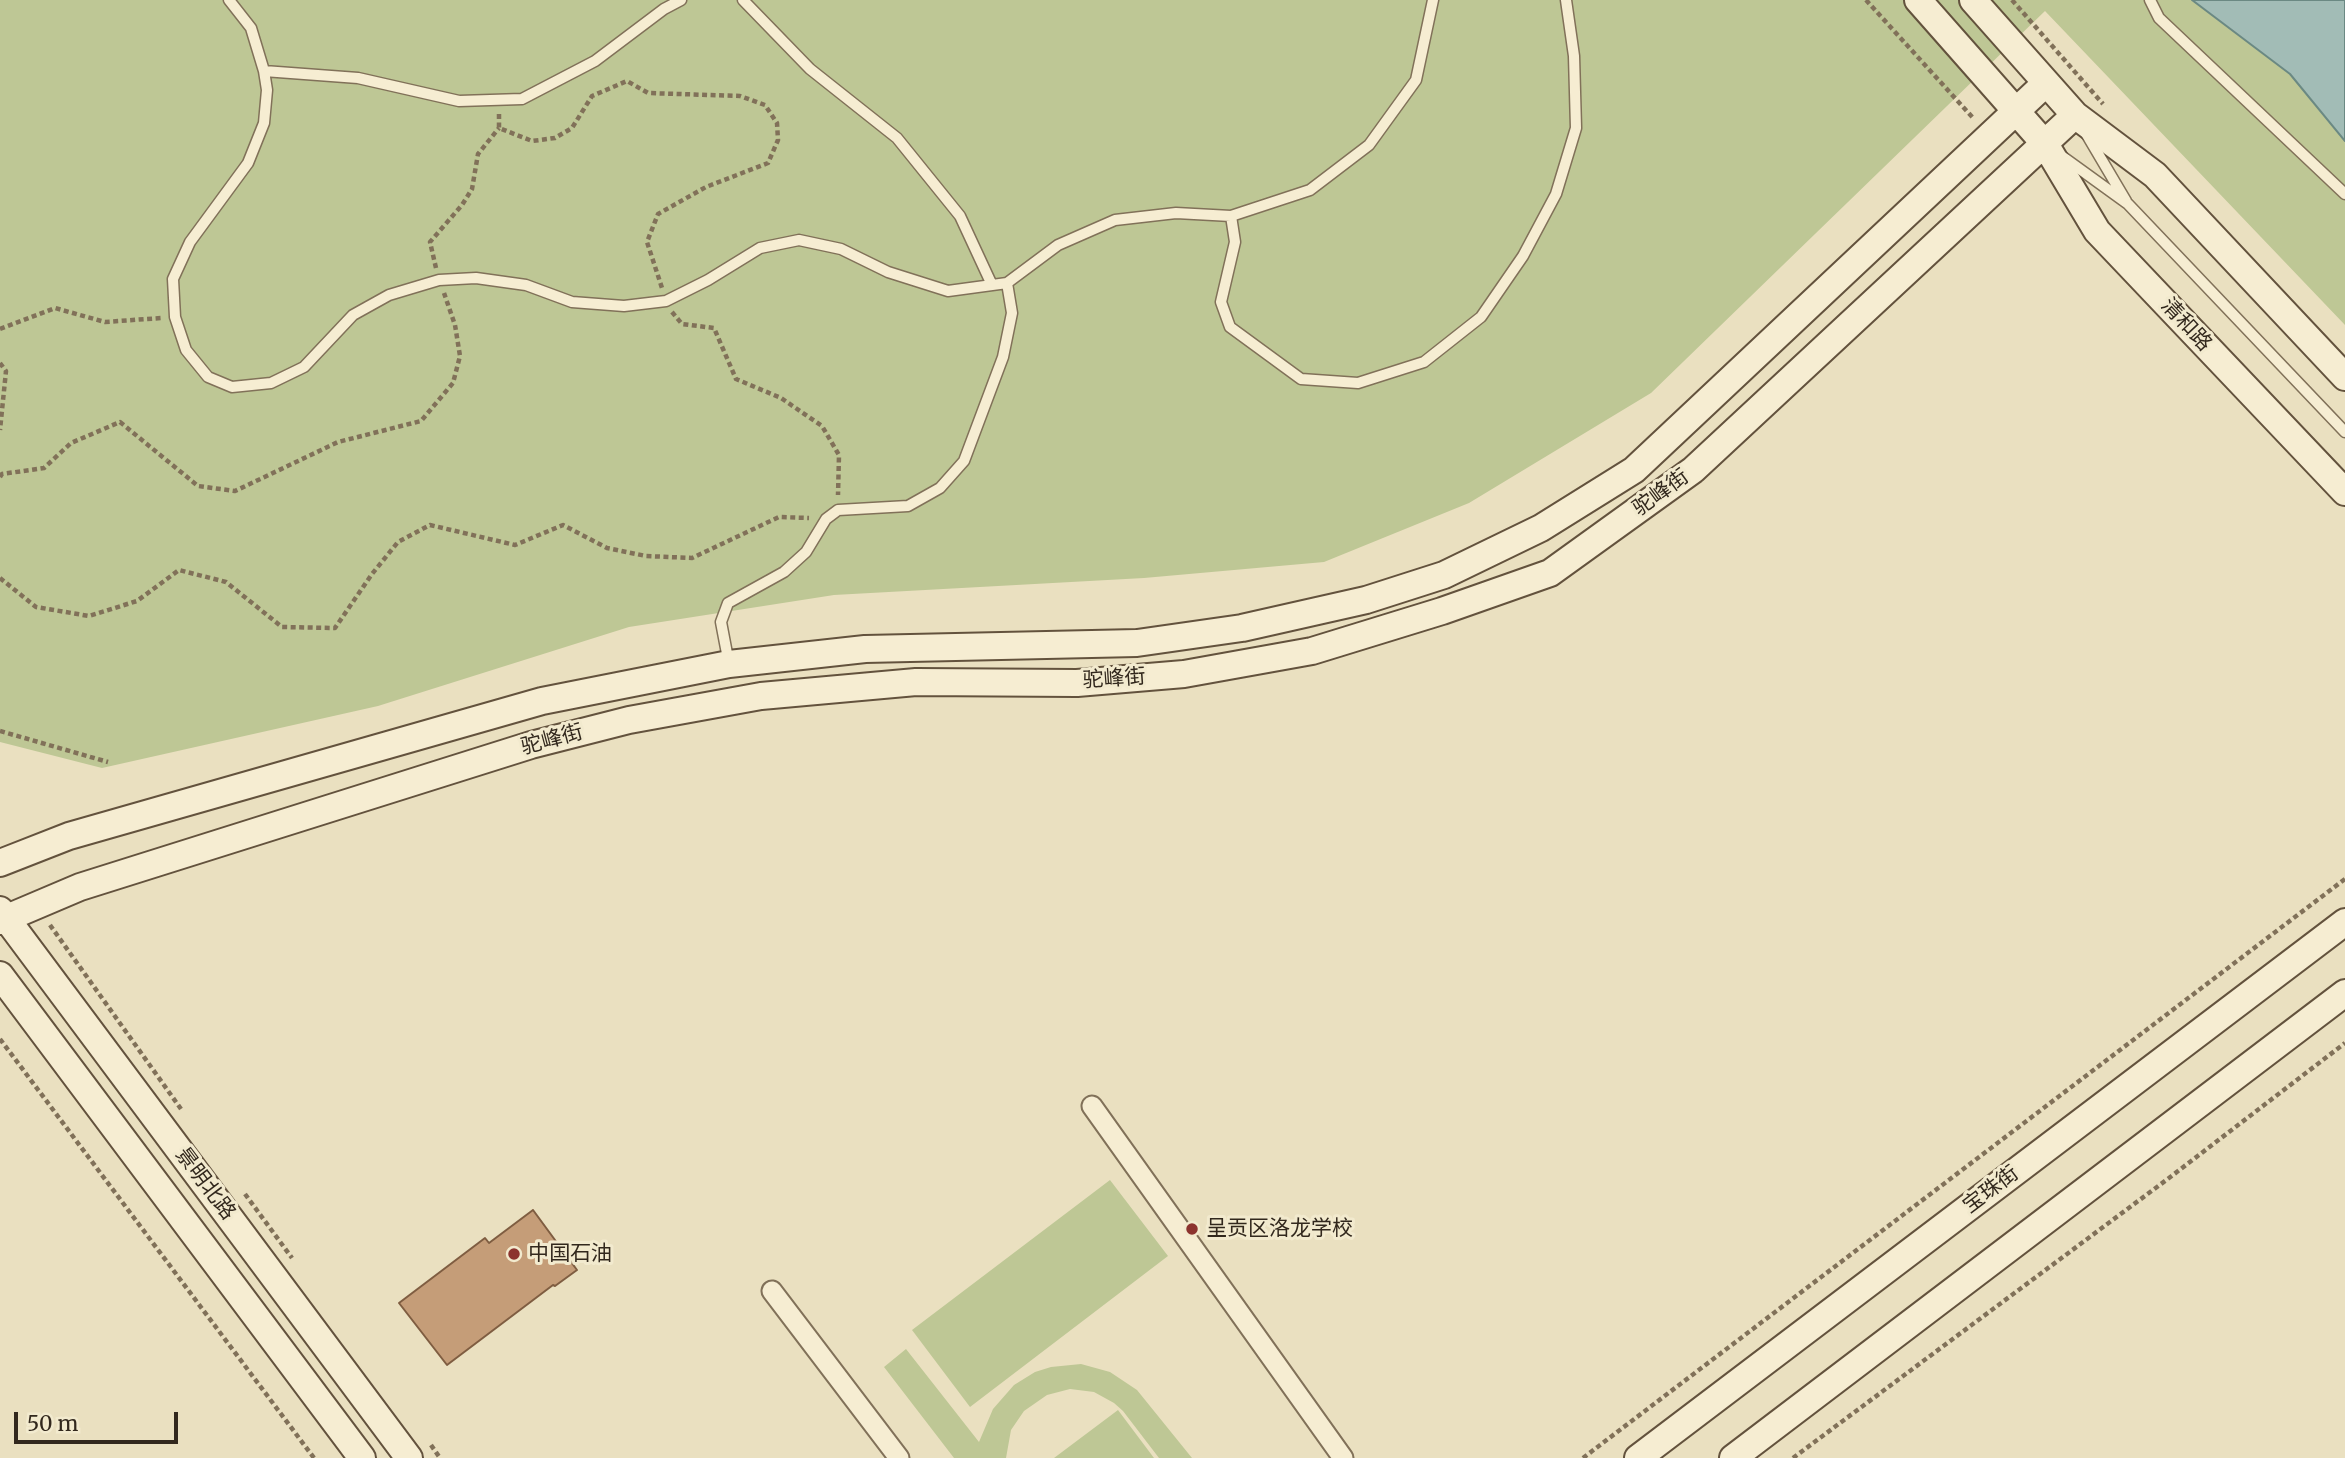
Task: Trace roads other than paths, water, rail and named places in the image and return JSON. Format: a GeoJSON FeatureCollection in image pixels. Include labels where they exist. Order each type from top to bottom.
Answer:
{"type":"FeatureCollection","features":[{"type":"Feature","properties":{"kind":"street","name":"清和路"},"geometry":{"type":"LineString","coordinates":[[1918,0],[2045,144],[2097,231],[2345,492]]}},
{"type":"Feature","properties":{"kind":"street","name":"清和路"},"geometry":{"type":"LineString","coordinates":[[1973,0],[2075,115],[2155,176],[2345,377]]}},
{"type":"Feature","properties":{"kind":"street","name":"驼峰街"},"geometry":{"type":"LineString","coordinates":[[0,863],[69,836],[542,701],[729,664],[865,649],[1137,643],[1242,628],[1366,600],[1444,575],[1541,528],[1634,470],[2046,82]]}},
{"type":"Feature","properties":{"kind":"street","name":"驼峰街"},"geometry":{"type":"LineString","coordinates":[[2,916],[36,906],[80,887],[518,750],[629,720],[761,696],[916,682],[1077,683],[1184,674],[1312,651],[1442,611],[1550,573],[1693,470],[2075,115]]}},
{"type":"Feature","properties":{"kind":"street","name":"景明北路"},"geometry":{"type":"LineString","coordinates":[[2,916],[409,1458]]}},
{"type":"Feature","properties":{"kind":"street","name":"宝珠街"},"geometry":{"type":"LineString","coordinates":[[1638,1458],[2345,922]]}},
{"type":"Feature","properties":{"kind":"street","name":"景明北路"},"geometry":{"type":"LineString","coordinates":[[0,975],[362,1458]]}},
{"type":"Feature","properties":{"kind":"street"},"geometry":{"type":"LineString","coordinates":[[1733,1458],[2345,993]]}},
{"type":"Feature","properties":{"kind":"street"},"geometry":{"type":"LineString","coordinates":[[1092,1106],[1343,1458]]}},
{"type":"Feature","properties":{"kind":"street"},"geometry":{"type":"LineString","coordinates":[[772,1291],[899,1458]]}},
{"type":"Feature","properties":{"kind":"lane"},"geometry":{"type":"LineString","coordinates":[[229,0],[251,27],[264,71],[267,90],[264,123],[248,163],[190,242],[173,279],[175,317],[186,350],[208,377],[232,387],[271,383],[304,367],[352,315],[388,295],[439,280],[476,278],[526,285],[572,302],[624,306],[666,300],[708,280],[760,247],[799,240],[841,248],[888,272],[948,291],[1007,283],[1058,245],[1115,220],[1176,213],[1230,216],[1310,190],[1369,145],[1416,80],[1433,0]]}},
{"type":"Feature","properties":{"kind":"lane"},"geometry":{"type":"LineString","coordinates":[[264,71],[358,78],[459,101],[523,99],[595,61],[663,9],[681,0]]}},
{"type":"Feature","properties":{"kind":"lane"},"geometry":{"type":"LineString","coordinates":[[743,0],[810,69],[897,138],[960,216],[992,285]]}},
{"type":"Feature","properties":{"kind":"lane"},"geometry":{"type":"LineString","coordinates":[[1230,216],[1236,242],[1221,302],[1230,327],[1301,379],[1358,383],[1424,362],[1481,317],[1523,256],[1556,194],[1576,128],[1574,56],[1566,0]]}},
{"type":"Feature","properties":{"kind":"lane"},"geometry":{"type":"LineString","coordinates":[[2150,0],[2159,18],[2345,194]]}},
{"type":"Feature","properties":{"kind":"lane","name":"清和路"},"geometry":{"type":"LineString","coordinates":[[2075,115],[2128,204]]}},
{"type":"Feature","properties":{"kind":"lane","name":"清和路"},"geometry":{"type":"LineString","coordinates":[[2045,144],[2128,204],[2345,432]]}},
{"type":"Feature","properties":{"kind":"lane"},"geometry":{"type":"LineString","coordinates":[[729,664],[721,622],[728,603],[791,565],[806,552],[826,519],[838,510],[908,506],[940,488],[964,461],[1003,356],[1012,313],[1007,283]]}},
{"type":"Feature","properties":{"kind":"water"},"geometry":{"type":"Polygon","coordinates":[[[2192,0],[2345,0],[2345,141],[2290,74],[2192,0]]]}},
{"type":"Feature","properties":{"kind":"place","name":"呈贡区洛龙学校"},"geometry":{"type":"Point","coordinates":[1192,1229]}},
{"type":"Feature","properties":{"kind":"place","name":"中国石油"},"geometry":{"type":"Point","coordinates":[514,1254]}}]}
